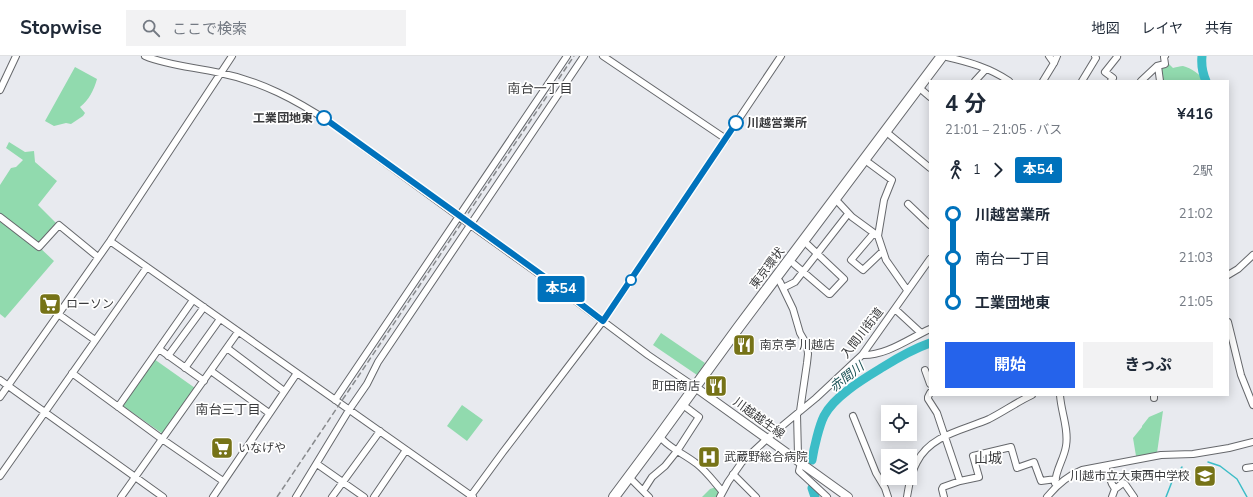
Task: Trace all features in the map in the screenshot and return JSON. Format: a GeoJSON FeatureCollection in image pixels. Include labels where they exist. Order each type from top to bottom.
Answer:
{"type":"FeatureCollection","features":[{"type":"Feature","properties":{"kind":"highway","name":"東京環状"},"geometry":{"type":"LineString","coordinates":[[933,80],[945,56]]}},
{"type":"Feature","properties":{"kind":"highway","name":"東京環状"},"geometry":{"type":"LineString","coordinates":[[621,497],[687,408],[697,389],[945,56]]}},
{"type":"Feature","properties":{"kind":"highway","name":"東京環状"},"geometry":{"type":"LineString","coordinates":[[614,497],[658,438],[782,285],[794,264],[890,135],[926,94]]}},
{"type":"Feature","properties":{"kind":"main road","name":"川越越生線"},"geometry":{"type":"LineString","coordinates":[[697,389],[848,497]]}},
{"type":"Feature","properties":{"kind":"street"},"geometry":{"type":"LineString","coordinates":[[0,90],[2,81],[16,56]]}},
{"type":"Feature","properties":{"kind":"street"},"geometry":{"type":"LineString","coordinates":[[145,56],[177,65],[220,73],[263,85],[312,110],[470,225],[560,288],[648,355],[697,389]]}},
{"type":"Feature","properties":{"kind":"street"},"geometry":{"type":"LineString","coordinates":[[0,397],[110,241],[232,56]]}},
{"type":"Feature","properties":{"kind":"street"},"geometry":{"type":"LineString","coordinates":[[335,400],[567,56]]}},
{"type":"Feature","properties":{"kind":"street"},"geometry":{"type":"LineString","coordinates":[[296,497],[371,376],[378,362],[584,56]]}},
{"type":"Feature","properties":{"kind":"street"},"geometry":{"type":"LineString","coordinates":[[603,56],[726,139]]}},
{"type":"Feature","properties":{"kind":"street"},"geometry":{"type":"LineString","coordinates":[[110,241],[471,496],[603,321],[781,56]]}},
{"type":"Feature","properties":{"kind":"street"},"geometry":{"type":"LineString","coordinates":[[945,56],[970,62],[996,73],[1007,80]]}},
{"type":"Feature","properties":{"kind":"street"},"geometry":{"type":"LineString","coordinates":[[1049,56],[1054,63]]}},
{"type":"Feature","properties":{"kind":"street"},"geometry":{"type":"LineString","coordinates":[[1044,80],[1057,56]]}},
{"type":"Feature","properties":{"kind":"street"},"geometry":{"type":"LineString","coordinates":[[1083,80],[1096,58],[1095,56]]}},
{"type":"Feature","properties":{"kind":"street"},"geometry":{"type":"LineString","coordinates":[[1112,80],[1113,78],[1105,72],[1117,56]]}},
{"type":"Feature","properties":{"kind":"street"},"geometry":{"type":"LineString","coordinates":[[1141,80],[1158,66],[1165,64],[1165,56]]}},
{"type":"Feature","properties":{"kind":"street"},"geometry":{"type":"LineString","coordinates":[[1158,66],[1160,80]]}},
{"type":"Feature","properties":{"kind":"street"},"geometry":{"type":"LineString","coordinates":[[975,80],[986,69]]}},
{"type":"Feature","properties":{"kind":"street"},"geometry":{"type":"LineString","coordinates":[[890,135],[929,167]]}},
{"type":"Feature","properties":{"kind":"street"},"geometry":{"type":"LineString","coordinates":[[869,163],[892,180],[884,200],[876,234],[851,260],[863,270],[883,251]]}},
{"type":"Feature","properties":{"kind":"street"},"geometry":{"type":"LineString","coordinates":[[839,203],[848,214],[876,234],[886,260],[908,290]]}},
{"type":"Feature","properties":{"kind":"street"},"geometry":{"type":"LineString","coordinates":[[908,204],[929,223]]}},
{"type":"Feature","properties":{"kind":"street"},"geometry":{"type":"LineString","coordinates":[[827,497],[799,471],[799,412],[808,354],[807,345],[800,334],[793,310],[782,285],[795,282],[848,214]]}},
{"type":"Feature","properties":{"kind":"street"},"geometry":{"type":"LineString","coordinates":[[0,217],[39,247],[59,225],[98,257]]}},
{"type":"Feature","properties":{"kind":"street"},"geometry":{"type":"LineString","coordinates":[[794,264],[829,294],[844,279],[808,245]]}},
{"type":"Feature","properties":{"kind":"street"},"geometry":{"type":"LineString","coordinates":[[1229,274],[1238,269],[1253,255]]}},
{"type":"Feature","properties":{"kind":"street"},"geometry":{"type":"LineString","coordinates":[[0,476],[147,267]]}},
{"type":"Feature","properties":{"kind":"street","name":"入間川街道"},"geometry":{"type":"LineString","coordinates":[[721,494],[742,462],[832,384],[862,355],[908,290],[928,267]]}},
{"type":"Feature","properties":{"kind":"street"},"geometry":{"type":"LineString","coordinates":[[118,406],[193,300]]}},
{"type":"Feature","properties":{"kind":"street"},"geometry":{"type":"LineString","coordinates":[[168,356],[204,307]]}},
{"type":"Feature","properties":{"kind":"street"},"geometry":{"type":"LineString","coordinates":[[895,309],[922,333]]}},
{"type":"Feature","properties":{"kind":"street"},"geometry":{"type":"LineString","coordinates":[[58,314],[95,340]]}},
{"type":"Feature","properties":{"kind":"street"},"geometry":{"type":"LineString","coordinates":[[185,368],[220,319]]}},
{"type":"Feature","properties":{"kind":"street"},"geometry":{"type":"LineString","coordinates":[[862,355],[876,354],[903,343],[929,330]]}},
{"type":"Feature","properties":{"kind":"street"},"geometry":{"type":"LineString","coordinates":[[121,497],[238,332]]}},
{"type":"Feature","properties":{"kind":"street"},"geometry":{"type":"LineString","coordinates":[[1230,341],[1253,405]]}},
{"type":"Feature","properties":{"kind":"street"},"geometry":{"type":"LineString","coordinates":[[227,348],[284,391]]}},
{"type":"Feature","properties":{"kind":"street"},"geometry":{"type":"LineString","coordinates":[[158,349],[204,381]]}},
{"type":"Feature","properties":{"kind":"street"},"geometry":{"type":"LineString","coordinates":[[925,370],[929,381]]}},
{"type":"Feature","properties":{"kind":"street"},"geometry":{"type":"LineString","coordinates":[[211,371],[269,413]]}},
{"type":"Feature","properties":{"kind":"street"},"geometry":{"type":"LineString","coordinates":[[72,373],[162,439],[223,481]]}},
{"type":"Feature","properties":{"kind":"street"},"geometry":{"type":"LineString","coordinates":[[213,497],[296,373]]}},
{"type":"Feature","properties":{"kind":"street"},"geometry":{"type":"LineString","coordinates":[[0,380],[162,497]]}},
{"type":"Feature","properties":{"kind":"street"},"geometry":{"type":"LineString","coordinates":[[929,396],[928,399],[937,413],[946,436],[960,481]]}},
{"type":"Feature","properties":{"kind":"street"},"geometry":{"type":"LineString","coordinates":[[907,497],[917,460],[926,449],[946,436],[989,418],[1030,396]]}},
{"type":"Feature","properties":{"kind":"street"},"geometry":{"type":"LineString","coordinates":[[1055,488],[1056,479],[1066,445],[1065,424],[1060,396]]}},
{"type":"Feature","properties":{"kind":"street"},"geometry":{"type":"LineString","coordinates":[[643,491],[652,477],[665,466],[677,452],[698,417],[687,408]]}},
{"type":"Feature","properties":{"kind":"street"},"geometry":{"type":"LineString","coordinates":[[853,416],[876,473],[885,488],[888,497]]}},
{"type":"Feature","properties":{"kind":"street"},"geometry":{"type":"LineString","coordinates":[[332,497],[380,431]]}},
{"type":"Feature","properties":{"kind":"street"},"geometry":{"type":"LineString","coordinates":[[663,440],[708,474],[721,494]]}},
{"type":"Feature","properties":{"kind":"street"},"geometry":{"type":"LineString","coordinates":[[1047,497],[1055,488],[1078,472],[1168,454],[1193,454],[1253,442]]}},
{"type":"Feature","properties":{"kind":"street"},"geometry":{"type":"LineString","coordinates":[[944,497],[943,487],[960,481],[979,477],[973,456],[1011,447],[1017,468],[1034,462],[1041,481],[1056,479]]}},
{"type":"Feature","properties":{"kind":"street"},"geometry":{"type":"LineString","coordinates":[[374,497],[406,450]]}},
{"type":"Feature","properties":{"kind":"street"},"geometry":{"type":"LineString","coordinates":[[317,464],[364,497]]}},
{"type":"Feature","properties":{"kind":"street"},"geometry":{"type":"LineString","coordinates":[[1105,466],[1115,489]]}},
{"type":"Feature","properties":{"kind":"street"},"geometry":{"type":"LineString","coordinates":[[733,474],[756,497]]}},
{"type":"Feature","properties":{"kind":"street"},"geometry":{"type":"LineString","coordinates":[[633,481],[649,497]]}},
{"type":"Feature","properties":{"kind":"street"},"geometry":{"type":"LineString","coordinates":[[1112,497],[1115,489],[1125,483],[1134,497]]}},
{"type":"Feature","properties":{"kind":"green space"},"geometry":{"type":"Polygon","coordinates":[[[1167,62],[1173,68],[1183,66],[1189,68],[1204,80],[1163,80],[1162,65],[1167,62]]]}},
{"type":"Feature","properties":{"kind":"green space"},"geometry":{"type":"Polygon","coordinates":[[[75,67],[97,79],[96,83],[89,98],[80,107],[85,113],[83,116],[71,124],[66,123],[54,126],[45,121],[75,67]]]}},
{"type":"Feature","properties":{"kind":"green space"},"geometry":{"type":"Polygon","coordinates":[[[9,142],[25,152],[34,151],[35,162],[57,181],[38,205],[57,224],[38,246],[54,261],[5,318],[0,314],[0,185],[11,168],[16,167],[23,160],[6,148],[9,142]]]}},
{"type":"Feature","properties":{"kind":"green space"},"geometry":{"type":"Polygon","coordinates":[[[661,333],[705,363],[697,375],[653,345],[661,333]]]}},
{"type":"Feature","properties":{"kind":"green space"},"geometry":{"type":"Polygon","coordinates":[[[154,359],[195,388],[163,434],[123,406],[123,403],[154,359]]]}},
{"type":"Feature","properties":{"kind":"green space"},"geometry":{"type":"Polygon","coordinates":[[[462,405],[483,420],[467,441],[447,426],[462,405]]]}},
{"type":"Feature","properties":{"kind":"green space"},"geometry":{"type":"Polygon","coordinates":[[[1163,411],[1157,453],[1138,457],[1136,456],[1133,438],[1149,417],[1163,411]]]}},
{"type":"Feature","properties":{"kind":"green space"},"geometry":{"type":"Polygon","coordinates":[[[716,487],[720,492],[717,497],[702,497],[710,489],[716,487]]]}},
{"type":"Feature","properties":{"kind":"waterway","name":"赤間川"},"geometry":{"type":"LineString","coordinates":[[1202,56],[1202,69],[1206,80]]}},
{"type":"Feature","properties":{"kind":"waterway","name":"赤間川"},"geometry":{"type":"LineString","coordinates":[[812,460],[822,420],[835,401],[850,388],[876,371],[906,354],[929,343]]}},
{"type":"Feature","properties":{"kind":"waterway"},"geometry":{"type":"LineString","coordinates":[[1208,462],[1220,466],[1237,479],[1247,497]]}},
{"type":"Feature","properties":{"kind":"waterway"},"geometry":{"type":"LineString","coordinates":[[1166,497],[1173,479],[1182,467]]}},
{"type":"Feature","properties":{"kind":"waterway","name":"赤間川"},"geometry":{"type":"LineString","coordinates":[[812,488],[815,497]]}},
{"type":"Feature","properties":{"kind":"railway"},"geometry":{"type":"LineString","coordinates":[[277,497],[574,56]]}},
{"type":"Feature","properties":{"kind":"bus line","name":"本54"},"geometry":{"type":"LineString","coordinates":[[324,118],[470,225],[560,288],[603,321],[736,123]]}},
{"type":"Feature","properties":{"kind":"place","name":"工業団地東"},"geometry":{"type":"Point","coordinates":[324,118]}},
{"type":"Feature","properties":{"kind":"place","name":"川越営業所"},"geometry":{"type":"Point","coordinates":[736,123]}},
{"type":"Feature","properties":{"kind":"place","name":"ローソン"},"geometry":{"type":"Point","coordinates":[50,304]}},
{"type":"Feature","properties":{"kind":"place","name":"南京亭 川越店"},"geometry":{"type":"Point","coordinates":[744,345]}},
{"type":"Feature","properties":{"kind":"place","name":"町田商店"},"geometry":{"type":"Point","coordinates":[716,386]}},
{"type":"Feature","properties":{"kind":"place","name":"いなげや"},"geometry":{"type":"Point","coordinates":[222,448]}},
{"type":"Feature","properties":{"kind":"place","name":"武蔵野総合病院"},"geometry":{"type":"Point","coordinates":[709,457]}},
{"type":"Feature","properties":{"kind":"place","name":"川越市立大東西中学校"},"geometry":{"type":"Point","coordinates":[1205,476]}},
{"type":"Feature","properties":{"kind":"district","name":"南台一丁目"},"geometry":{"type":"Point","coordinates":[540,89]}},
{"type":"Feature","properties":{"kind":"district","name":"南台三丁目"},"geometry":{"type":"Point","coordinates":[228,410]}},
{"type":"Feature","properties":{"kind":"district","name":"山城"},"geometry":{"type":"Point","coordinates":[988,458]}}]}
